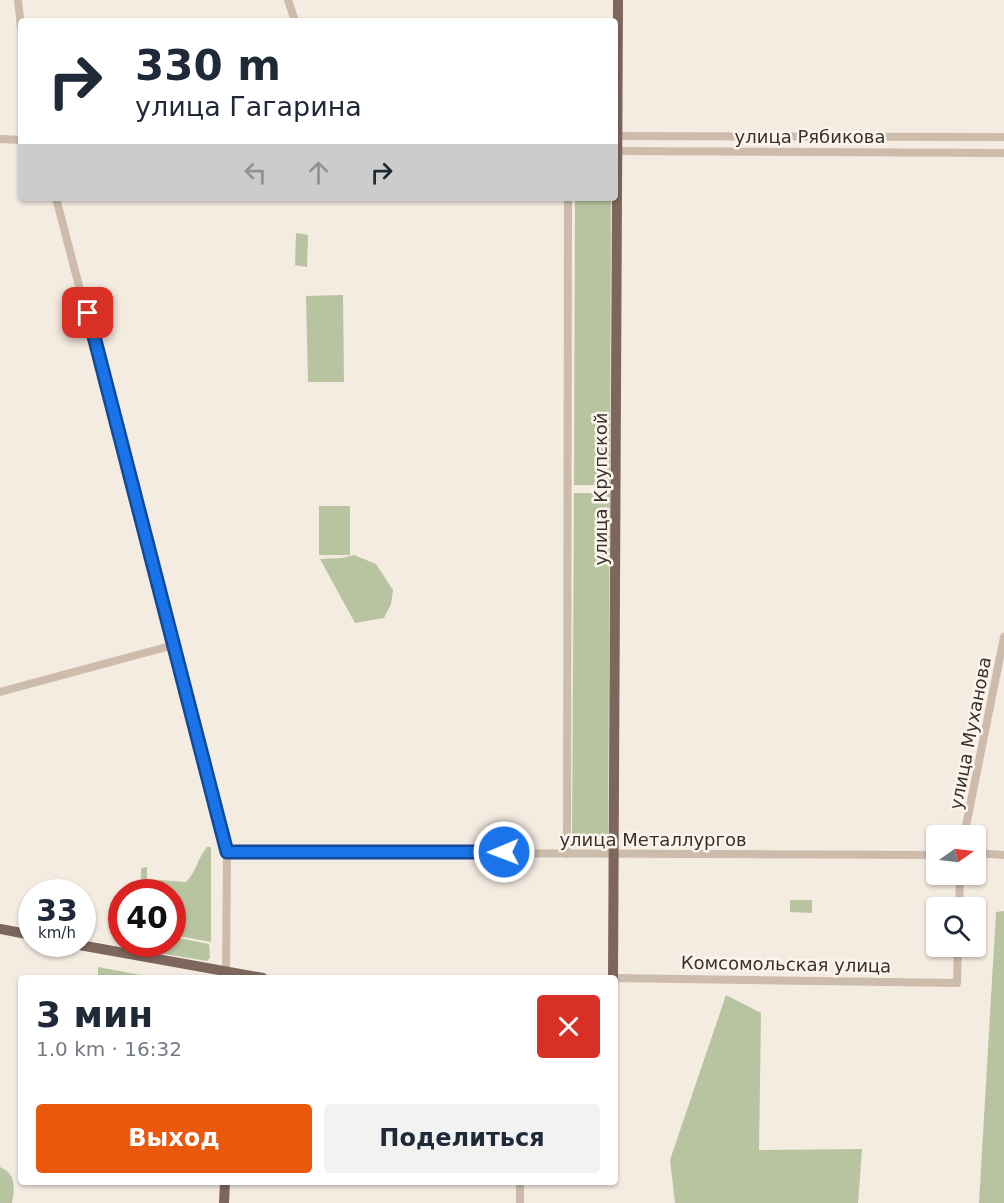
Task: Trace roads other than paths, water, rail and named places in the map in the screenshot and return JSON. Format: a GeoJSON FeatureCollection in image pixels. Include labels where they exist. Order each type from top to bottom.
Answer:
{"type":"FeatureCollection","features":[{"type":"Feature","properties":{"kind":"main road","name":"улица Крупской"},"geometry":{"type":"LineString","coordinates":[[618,0],[618,18]]}},
{"type":"Feature","properties":{"kind":"main road","name":"улица Крупской"},"geometry":{"type":"LineString","coordinates":[[614,975],[616,201]]}},
{"type":"Feature","properties":{"kind":"main road"},"geometry":{"type":"LineString","coordinates":[[0,929],[18,932]]}},
{"type":"Feature","properties":{"kind":"main road"},"geometry":{"type":"LineString","coordinates":[[96,949],[221,975]]}},
{"type":"Feature","properties":{"kind":"main road"},"geometry":{"type":"LineString","coordinates":[[225,1185],[225,1203]]}},
{"type":"Feature","properties":{"kind":"street"},"geometry":{"type":"LineString","coordinates":[[18,0],[20,18]]}},
{"type":"Feature","properties":{"kind":"street"},"geometry":{"type":"LineString","coordinates":[[288,0],[294,18]]}},
{"type":"Feature","properties":{"kind":"street","name":"улица Рябикова"},"geometry":{"type":"LineString","coordinates":[[618,136],[1004,137]]}},
{"type":"Feature","properties":{"kind":"street"},"geometry":{"type":"LineString","coordinates":[[0,139],[18,140]]}},
{"type":"Feature","properties":{"kind":"street","name":"улица Рябикова"},"geometry":{"type":"LineString","coordinates":[[618,151],[1004,153]]}},
{"type":"Feature","properties":{"kind":"street"},"geometry":{"type":"LineString","coordinates":[[57,201],[227,852],[226,975]]}},
{"type":"Feature","properties":{"kind":"street","name":"улица Крупской"},"geometry":{"type":"LineString","coordinates":[[567,854],[568,201]]}},
{"type":"Feature","properties":{"kind":"street","name":"улица Муханова"},"geometry":{"type":"LineString","coordinates":[[966,825],[1004,637]]}},
{"type":"Feature","properties":{"kind":"street"},"geometry":{"type":"LineString","coordinates":[[0,692],[174,645]]}},
{"type":"Feature","properties":{"kind":"street","name":"улица Металлургов"},"geometry":{"type":"LineString","coordinates":[[227,852],[926,855]]}},
{"type":"Feature","properties":{"kind":"street"},"geometry":{"type":"LineString","coordinates":[[986,854],[1004,855]]}},
{"type":"Feature","properties":{"kind":"street","name":"Комсомольская улица"},"geometry":{"type":"LineString","coordinates":[[618,978],[957,982],[958,957]]}},
{"type":"Feature","properties":{"kind":"street"},"geometry":{"type":"LineString","coordinates":[[520,1185],[520,1203]]}}]}
